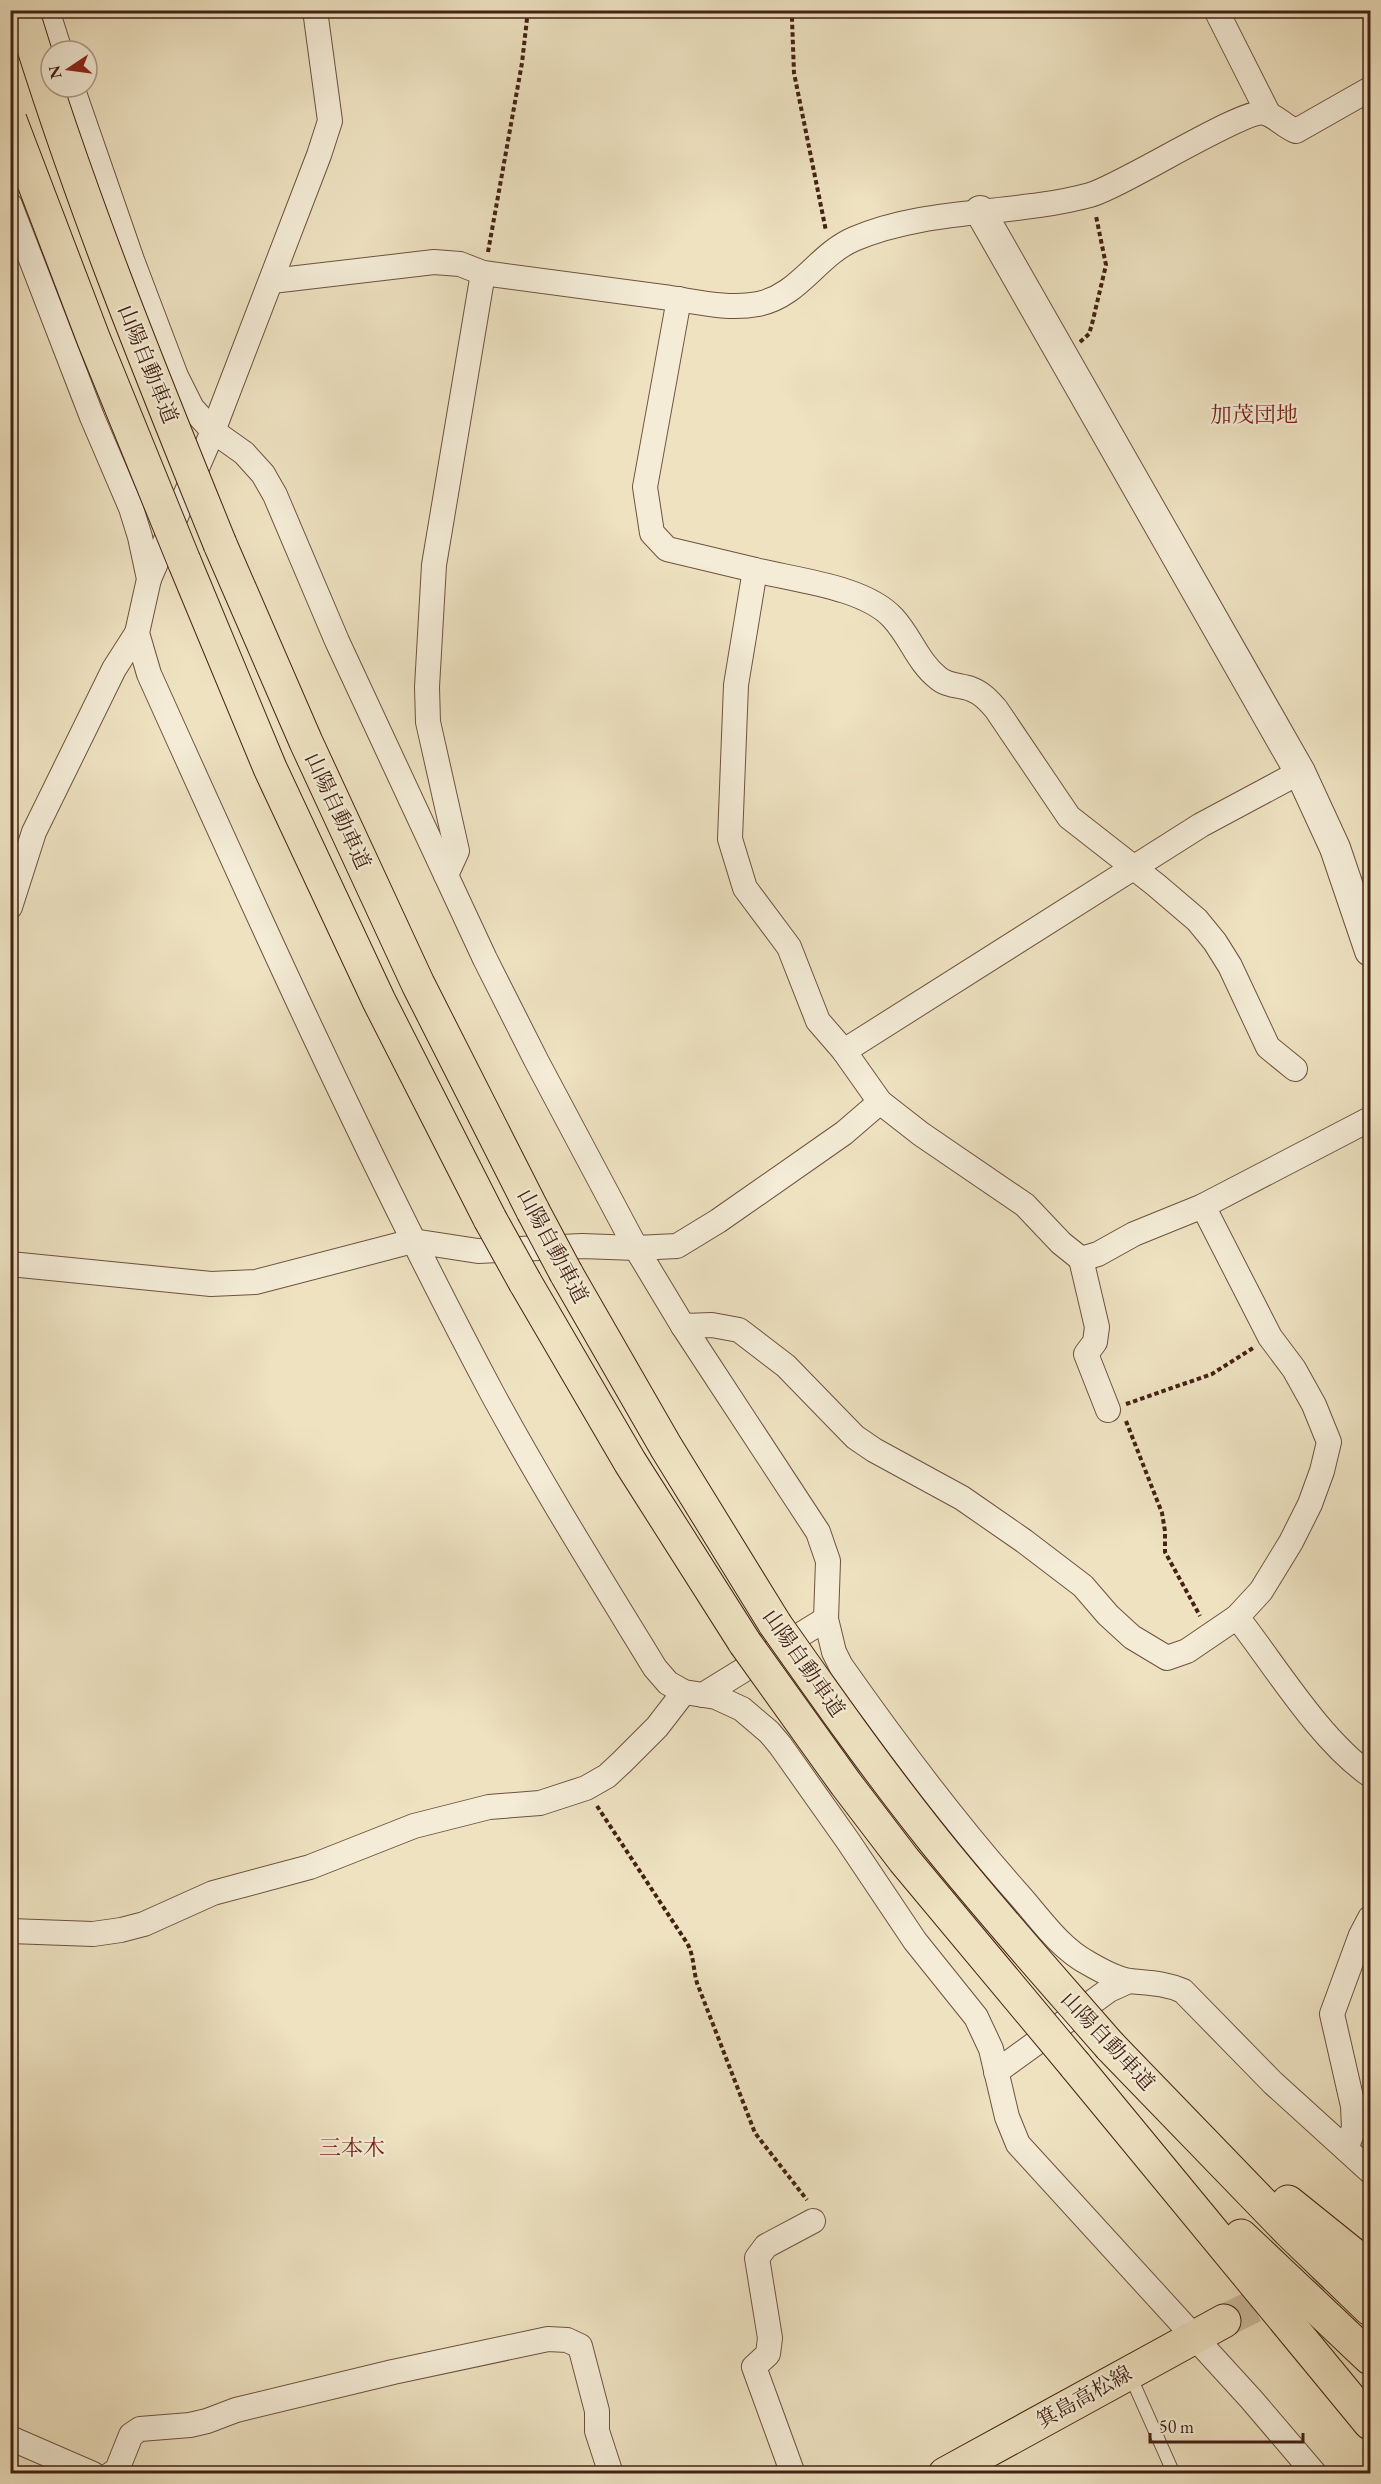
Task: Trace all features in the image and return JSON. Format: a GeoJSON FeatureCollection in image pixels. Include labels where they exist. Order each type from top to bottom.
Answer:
{"type":"FeatureCollection","features":[{"type":"Feature","properties":{"kind":"main road","name":"山陽自動車道"},"geometry":{"type":"LineString","coordinates":[[22,10],[39,66],[130,320],[220,544],[306,742],[408,963],[533,1210],[666,1447],[775,1624],[873,1761],[929,1834],[999,1918],[1114,2043],[1289,2231],[1371,2309]]}},
{"type":"Feature","properties":{"kind":"main road","name":"山陽自動車道"},"geometry":{"type":"LineString","coordinates":[[10,120],[94,340],[285,800],[379,1001],[490,1219],[630,1462],[745,1643],[846,1784],[904,1860],[1075,2065],[1264,2260],[1371,2358]]}},
{"type":"Feature","properties":{"kind":"main road"},"geometry":{"type":"LineString","coordinates":[[1114,2043],[1232,2154],[1345,2250],[1371,2268]]}},
{"type":"Feature","properties":{"kind":"main road"},"geometry":{"type":"LineString","coordinates":[[1075,2065],[1371,2423]]}},
{"type":"Feature","properties":{"kind":"main road","name":"箕島高松線"},"geometry":{"type":"LineString","coordinates":[[945,2474],[1224,2321]]}},
{"type":"Feature","properties":{"kind":"street"},"geometry":{"type":"LineString","coordinates":[[47,10],[56,39]]}},
{"type":"Feature","properties":{"kind":"street"},"geometry":{"type":"LineString","coordinates":[[10,907],[34,832],[114,669],[137,633],[149,579],[213,431],[272,281],[330,121],[315,10]]}},
{"type":"Feature","properties":{"kind":"street"},"geometry":{"type":"LineString","coordinates":[[1216,10],[1268,113],[1287,128],[1296,131],[1371,89]]}},
{"type":"Feature","properties":{"kind":"street"},"geometry":{"type":"LineString","coordinates":[[76,99],[132,260],[176,376],[192,408],[213,431],[244,453],[263,474],[276,495],[337,641],[484,959],[537,1062],[636,1248],[818,1532],[828,1561],[826,1619],[834,1652],[841,1666],[918,1774],[968,1838],[1068,1949],[1089,1964],[1129,1981],[1153,1982],[1183,1991],[1273,2083],[1371,2170]]}},
{"type":"Feature","properties":{"kind":"street"},"geometry":{"type":"LineString","coordinates":[[272,281],[434,262],[460,264],[483,273],[729,306],[761,304],[796,287],[833,251],[856,238],[897,226],[956,214],[1041,204],[1091,194],[1114,185],[1227,126],[1257,113],[1268,113]]}},
{"type":"Feature","properties":{"kind":"street"},"geometry":{"type":"LineString","coordinates":[[10,205],[92,417],[130,508],[149,579]]}},
{"type":"Feature","properties":{"kind":"street"},"geometry":{"type":"LineString","coordinates":[[980,211],[1300,772],[1335,848],[1363,934],[1371,951]]}},
{"type":"Feature","properties":{"kind":"street"},"geometry":{"type":"LineString","coordinates":[[446,875],[458,851],[428,722],[427,687],[434,565],[483,273]]}},
{"type":"Feature","properties":{"kind":"street"},"geometry":{"type":"LineString","coordinates":[[679,299],[645,487],[652,533],[667,549],[850,593],[871,602],[890,615],[904,630],[928,668],[938,679],[971,689],[985,697],[1069,817],[1197,920],[1215,942],[1230,966],[1268,1047],[1295,1069]]}},
{"type":"Feature","properties":{"kind":"street"},"geometry":{"type":"LineString","coordinates":[[755,570],[736,685],[730,839],[745,888],[789,947],[818,1021],[844,1051],[880,1102],[921,1134],[1025,1205],[1061,1243],[1081,1259],[1097,1327],[1095,1342],[1086,1354],[1108,1410]]}},
{"type":"Feature","properties":{"kind":"street"},"geometry":{"type":"LineString","coordinates":[[137,633],[148,674],[298,1004],[413,1240],[494,1395],[580,1545],[655,1668],[668,1683],[693,1693],[728,1701],[742,1709],[770,1732],[848,1841],[915,1941],[986,2032],[1007,2117],[1018,2144],[1274,2424],[1315,2474]]}},
{"type":"Feature","properties":{"kind":"street"},"geometry":{"type":"LineString","coordinates":[[844,1051],[1132,867],[1201,825],[1300,772]]}},
{"type":"Feature","properties":{"kind":"street"},"geometry":{"type":"LineString","coordinates":[[10,1264],[212,1284],[256,1282],[413,1240],[478,1251],[582,1246],[636,1248],[677,1246],[718,1221],[844,1133],[880,1102]]}},
{"type":"Feature","properties":{"kind":"street"},"geometry":{"type":"LineString","coordinates":[[1081,1259],[1098,1254],[1134,1234],[1203,1206],[1371,1119]]}},
{"type":"Feature","properties":{"kind":"street"},"geometry":{"type":"LineString","coordinates":[[684,1326],[712,1324],[739,1330],[786,1366],[855,1437],[874,1450],[962,1498],[1024,1541],[1083,1586],[1108,1616],[1132,1637],[1167,1658],[1187,1651],[1237,1617],[1261,1591],[1292,1542],[1322,1471],[1329,1442],[1314,1405],[1299,1378],[1269,1337],[1203,1206]]}},
{"type":"Feature","properties":{"kind":"street"},"geometry":{"type":"LineString","coordinates":[[1237,1617],[1312,1717],[1346,1755],[1371,1775]]}},
{"type":"Feature","properties":{"kind":"street"},"geometry":{"type":"LineString","coordinates":[[10,1931],[93,1934],[122,1930],[144,1923],[213,1893],[310,1867],[414,1826],[489,1807],[540,1803],[585,1788],[607,1776],[693,1693],[826,1619]]}},
{"type":"Feature","properties":{"kind":"street"},"geometry":{"type":"LineString","coordinates":[[1346,2149],[1354,2128],[1353,2106],[1332,2014],[1361,1935],[1371,1918]]}},
{"type":"Feature","properties":{"kind":"street"},"geometry":{"type":"LineString","coordinates":[[996,2072],[1109,1990],[1129,1981]]}},
{"type":"Feature","properties":{"kind":"street"},"geometry":{"type":"LineString","coordinates":[[793,2474],[754,2367],[768,2354],[770,2338],[757,2258],[766,2246],[813,2221]]}},
{"type":"Feature","properties":{"kind":"street"},"geometry":{"type":"LineString","coordinates":[[111,2474],[117,2470],[131,2435],[140,2429],[190,2425],[236,2410],[393,2372],[548,2339],[567,2340],[579,2346],[597,2411],[597,2431],[611,2474]]}},
{"type":"Feature","properties":{"kind":"street"},"geometry":{"type":"LineString","coordinates":[[10,2438],[93,2474]]}},
{"type":"Feature","properties":{"kind":"lane"},"geometry":{"type":"LineString","coordinates":[[1129,2373],[1174,2474]]}},
{"type":"Feature","properties":{"kind":"path"},"geometry":{"type":"LineString","coordinates":[[483,273],[520,74],[528,10]]}},
{"type":"Feature","properties":{"kind":"path"},"geometry":{"type":"LineString","coordinates":[[794,10],[792,19],[794,73],[819,205],[833,251]]}},
{"type":"Feature","properties":{"kind":"path"},"geometry":{"type":"LineString","coordinates":[[1061,353],[1089,334],[1103,284],[1105,254],[1091,194]]}},
{"type":"Feature","properties":{"kind":"path"},"geometry":{"type":"LineString","coordinates":[[1108,1410],[1212,1374],[1269,1337]]}},
{"type":"Feature","properties":{"kind":"path"},"geometry":{"type":"LineString","coordinates":[[1108,1410],[1122,1411],[1162,1513],[1165,1552],[1211,1635]]}},
{"type":"Feature","properties":{"kind":"path"},"geometry":{"type":"LineString","coordinates":[[585,1788],[692,1952],[697,1983],[756,2133],[810,2203],[813,2221]]}},
{"type":"Feature","properties":{"kind":"tunnel"},"geometry":{"type":"LineString","coordinates":[[1224,2321],[1353,2257]]}},
{"type":"Feature","properties":{"kind":"district","name":"加茂団地"},"geometry":{"type":"Point","coordinates":[1254,414]}},
{"type":"Feature","properties":{"kind":"district","name":"三本木"},"geometry":{"type":"Point","coordinates":[352,2147]}}]}
